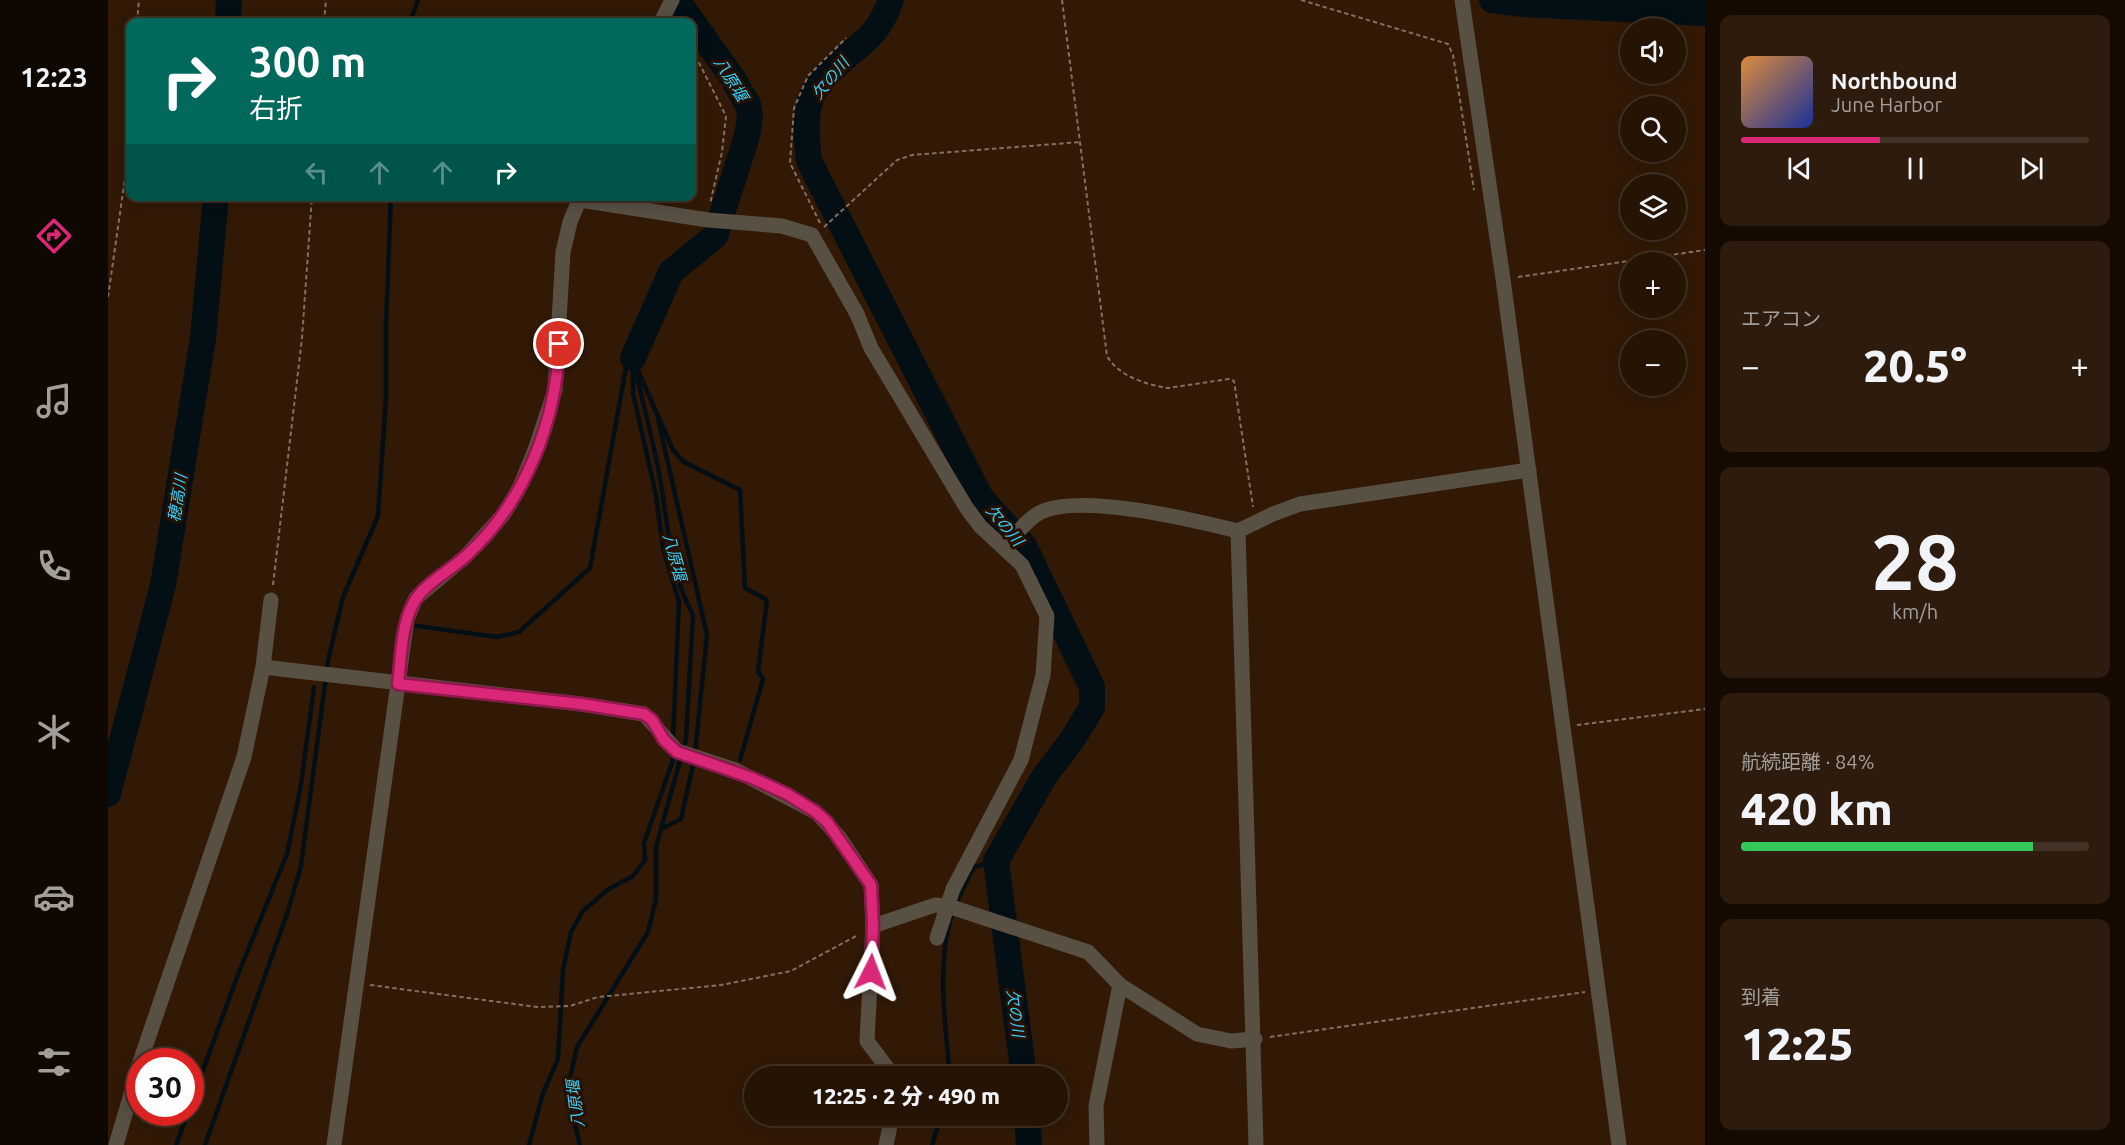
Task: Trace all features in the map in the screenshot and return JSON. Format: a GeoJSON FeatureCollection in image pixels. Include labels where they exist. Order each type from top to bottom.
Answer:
{"type":"FeatureCollection","features":[{"type":"Feature","properties":{"kind":"street"},"geometry":{"type":"LineString","coordinates":[[1462,0],[1503,279],[1619,1145]]}},
{"type":"Feature","properties":{"kind":"street"},"geometry":{"type":"LineString","coordinates":[[663,18],[670,3]]}},
{"type":"Feature","properties":{"kind":"street"},"geometry":{"type":"LineString","coordinates":[[334,1145],[407,619],[416,598],[466,556],[503,515],[519,489],[549,415],[559,363],[563,252],[570,222],[579,201]]}},
{"type":"Feature","properties":{"kind":"street"},"geometry":{"type":"LineString","coordinates":[[598,201],[717,221],[782,226],[812,235],[857,314],[871,348],[966,507],[980,525],[1007,544],[1022,565],[1047,616],[1043,675],[1021,760],[938,938]]}},
{"type":"Feature","properties":{"kind":"street"},"geometry":{"type":"LineString","coordinates":[[1007,544],[1045,510],[1076,507],[1125,508],[1238,531],[1255,522],[1309,502],[1528,470]]}},
{"type":"Feature","properties":{"kind":"street"},"geometry":{"type":"LineString","coordinates":[[1238,531],[1255,1039],[1256,1145]]}},
{"type":"Feature","properties":{"kind":"street"},"geometry":{"type":"LineString","coordinates":[[145,1048],[244,757],[263,667],[271,600]]}},
{"type":"Feature","properties":{"kind":"street"},"geometry":{"type":"LineString","coordinates":[[263,667],[581,704],[644,714],[652,720],[670,747],[735,770],[787,794],[816,812],[827,822],[871,885],[873,926],[867,1041],[886,1066]]}},
{"type":"Feature","properties":{"kind":"street"},"geometry":{"type":"LineString","coordinates":[[873,926],[884,925],[927,907],[953,908],[1088,952],[1120,985],[1197,1034],[1231,1041],[1255,1039]]}},
{"type":"Feature","properties":{"kind":"street"},"geometry":{"type":"LineString","coordinates":[[1096,1145],[1096,1106],[1120,985]]}},
{"type":"Feature","properties":{"kind":"street"},"geometry":{"type":"LineString","coordinates":[[116,1145],[126,1111]]}},
{"type":"Feature","properties":{"kind":"street"},"geometry":{"type":"LineString","coordinates":[[886,1145],[890,1126]]}},
{"type":"Feature","properties":{"kind":"path"},"geometry":{"type":"LineString","coordinates":[[137,18],[139,0]]}},
{"type":"Feature","properties":{"kind":"path"},"geometry":{"type":"LineString","coordinates":[[324,18],[326,0]]}},
{"type":"Feature","properties":{"kind":"path"},"geometry":{"type":"LineString","coordinates":[[1062,0],[1107,356],[1117,370],[1168,388],[1228,379],[1234,381],[1255,522]]}},
{"type":"Feature","properties":{"kind":"path"},"geometry":{"type":"LineString","coordinates":[[1301,0],[1448,44],[1453,55],[1474,194]]}},
{"type":"Feature","properties":{"kind":"path"},"geometry":{"type":"LineString","coordinates":[[822,228],[790,164],[794,108],[808,76],[846,38]]}},
{"type":"Feature","properties":{"kind":"path"},"geometry":{"type":"LineString","coordinates":[[696,57],[726,116],[717,221]]}},
{"type":"Feature","properties":{"kind":"path"},"geometry":{"type":"LineString","coordinates":[[827,225],[846,210],[887,168],[897,160],[912,155],[1081,142]]}},
{"type":"Feature","properties":{"kind":"path"},"geometry":{"type":"LineString","coordinates":[[108,297],[126,164]]}},
{"type":"Feature","properties":{"kind":"path"},"geometry":{"type":"LineString","coordinates":[[271,600],[302,338],[312,201]]}},
{"type":"Feature","properties":{"kind":"path"},"geometry":{"type":"LineString","coordinates":[[1503,279],[1705,250]]}},
{"type":"Feature","properties":{"kind":"path"},"geometry":{"type":"LineString","coordinates":[[1562,727],[1705,709]]}},
{"type":"Feature","properties":{"kind":"path"},"geometry":{"type":"LineString","coordinates":[[357,984],[537,1007],[570,1006],[598,997],[721,984],[791,970],[839,947],[873,926]]}},
{"type":"Feature","properties":{"kind":"path"},"geometry":{"type":"LineString","coordinates":[[1255,1039],[1599,990]]}},
{"type":"Feature","properties":{"kind":"waterway","name":"穂高川"},"geometry":{"type":"LineString","coordinates":[[228,18],[229,0]]}},
{"type":"Feature","properties":{"kind":"waterway"},"geometry":{"type":"LineString","coordinates":[[411,18],[418,0]]}},
{"type":"Feature","properties":{"kind":"waterway","name":"八原堰"},"geometry":{"type":"LineString","coordinates":[[677,0],[690,18]]}},
{"type":"Feature","properties":{"kind":"waterway","name":"欠の川"},"geometry":{"type":"LineString","coordinates":[[891,0],[875,31],[840,62],[816,88],[808,109],[809,161],[981,498],[1024,546],[1092,687],[1092,707],[1072,740],[1044,777],[996,861],[1023,1066]]}},
{"type":"Feature","properties":{"kind":"waterway"},"geometry":{"type":"LineString","coordinates":[[1492,0],[1523,4],[1705,13]]}},
{"type":"Feature","properties":{"kind":"waterway","name":"八原堰"},"geometry":{"type":"LineString","coordinates":[[633,358],[671,272],[715,236],[747,136],[750,117],[748,105],[732,77],[696,27]]}},
{"type":"Feature","properties":{"kind":"waterway","name":"穂高川"},"geometry":{"type":"LineString","coordinates":[[108,794],[163,585],[203,338],[216,201]]}},
{"type":"Feature","properties":{"kind":"waterway"},"geometry":{"type":"LineString","coordinates":[[205,1145],[288,911],[301,866],[328,661],[343,597],[378,516],[386,398],[386,324],[391,201]]}},
{"type":"Feature","properties":{"kind":"waterway"},"geometry":{"type":"LineString","coordinates":[[633,358],[633,393],[656,495],[663,548],[679,602],[673,739]]}},
{"type":"Feature","properties":{"kind":"waterway"},"geometry":{"type":"LineString","coordinates":[[417,626],[497,637],[519,632],[590,568],[626,367],[633,358]]}},
{"type":"Feature","properties":{"kind":"waterway"},"geometry":{"type":"LineString","coordinates":[[636,366],[673,450],[684,462],[740,490],[745,588],[767,600],[758,672],[763,679],[740,760]]}},
{"type":"Feature","properties":{"kind":"waterway","name":"八原堰"},"geometry":{"type":"LineString","coordinates":[[580,1145],[572,1113],[570,1078],[577,1047],[648,932],[656,899],[656,847],[686,739],[693,615],[685,599],[675,567],[656,455],[635,367]]}},
{"type":"Feature","properties":{"kind":"waterway"},"geometry":{"type":"LineString","coordinates":[[658,419],[707,635],[695,753]]}},
{"type":"Feature","properties":{"kind":"waterway"},"geometry":{"type":"LineString","coordinates":[[204,1068],[237,977],[287,854],[301,785],[314,687]]}},
{"type":"Feature","properties":{"kind":"waterway"},"geometry":{"type":"LineString","coordinates":[[529,1145],[543,1093],[558,1059],[563,970],[571,932],[582,912],[607,890],[633,876],[645,860],[644,843],[673,760],[673,751]]}},
{"type":"Feature","properties":{"kind":"waterway"},"geometry":{"type":"LineString","coordinates":[[661,829],[681,819],[694,761]]}},
{"type":"Feature","properties":{"kind":"waterway"},"geometry":{"type":"LineString","coordinates":[[949,1066],[943,984],[948,930],[959,898],[974,867],[996,861]]}},
{"type":"Feature","properties":{"kind":"waterway"},"geometry":{"type":"LineString","coordinates":[[176,1145],[183,1126]]}},
{"type":"Feature","properties":{"kind":"waterway"},"geometry":{"type":"LineString","coordinates":[[932,1145],[938,1126]]}},
{"type":"Feature","properties":{"kind":"waterway","name":"欠の川"},"geometry":{"type":"LineString","coordinates":[[1028,1126],[1029,1145]]}},
{"type":"Feature","properties":{"kind":"route"},"geometry":{"type":"LineString","coordinates":[[559,344],[559,363],[549,415],[519,489],[503,515],[484,538],[416,598],[411,606],[407,619],[398,684],[581,704],[644,714],[652,720],[664,740],[677,752],[735,770],[787,794],[816,812],[827,822],[871,885],[873,926],[871,972]]}}]}
